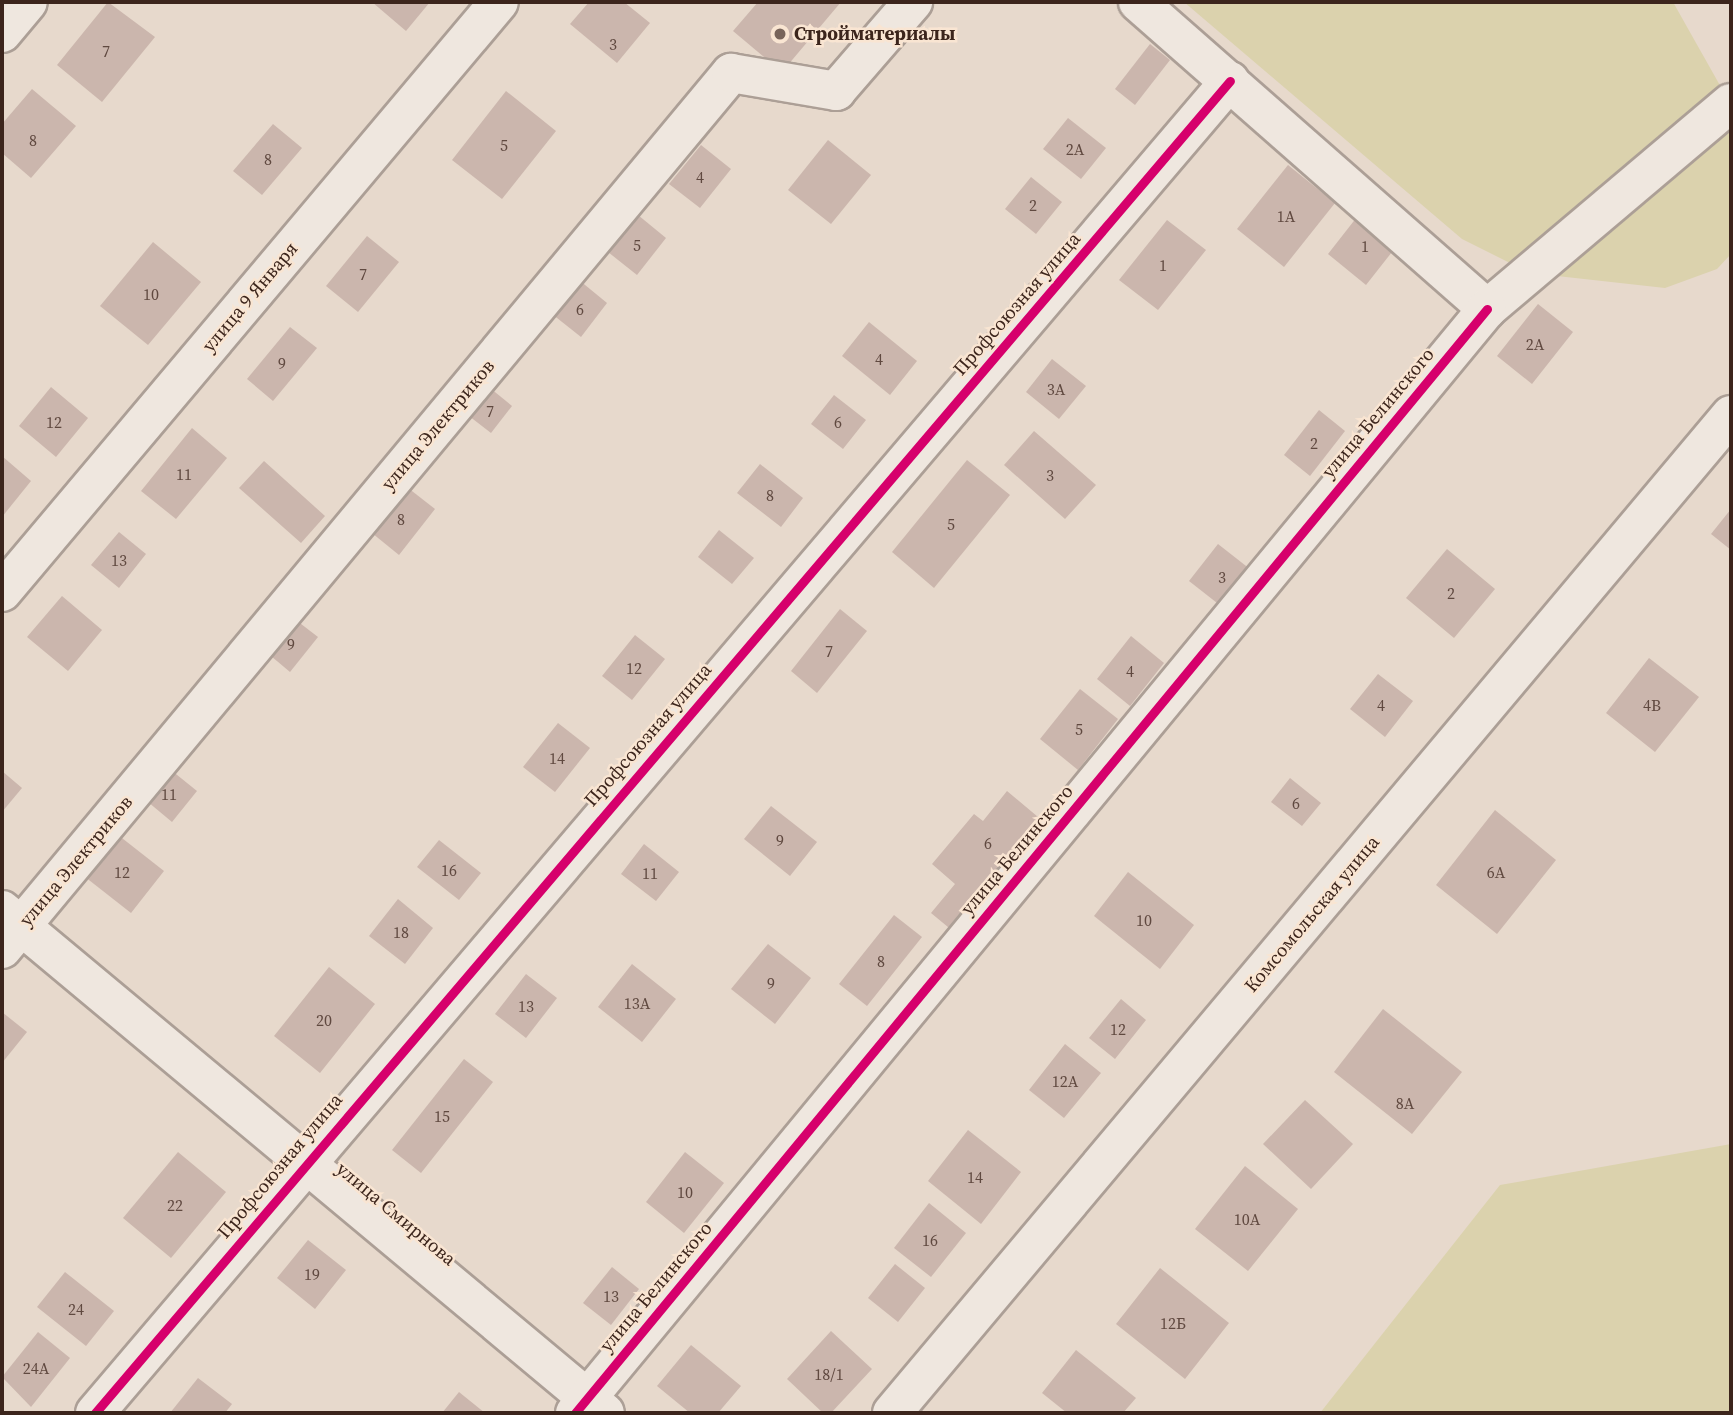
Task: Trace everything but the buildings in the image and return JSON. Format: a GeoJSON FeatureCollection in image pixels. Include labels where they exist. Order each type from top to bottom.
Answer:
{"type":"FeatureCollection","features":[{"type":"Feature","properties":{"kind":"street"},"geometry":{"type":"LineString","coordinates":[[2,33],[28,2]]}},
{"type":"Feature","properties":{"kind":"street","name":"улица 9 Января"},"geometry":{"type":"LineString","coordinates":[[2,592],[499,2]]}},
{"type":"Feature","properties":{"kind":"street","name":"улица Электриков"},"geometry":{"type":"LineString","coordinates":[[8,929],[731,73],[836,91],[913,2]]}},
{"type":"Feature","properties":{"kind":"street"},"geometry":{"type":"LineString","coordinates":[[1138,2],[1487,309]]}},
{"type":"Feature","properties":{"kind":"street","name":"Профсоюзная улица"},"geometry":{"type":"LineString","coordinates":[[95,1413],[1230,81]]}},
{"type":"Feature","properties":{"kind":"street","name":"улица Белинского"},"geometry":{"type":"LineString","coordinates":[[589,1409],[1487,309],[1731,103]]}},
{"type":"Feature","properties":{"kind":"street","name":"Комсомольская улица"},"geometry":{"type":"LineString","coordinates":[[892,1413],[1731,415]]}},
{"type":"Feature","properties":{"kind":"street","name":"улица Смирнова"},"geometry":{"type":"LineString","coordinates":[[8,929],[307,1161],[589,1409]]}},
{"type":"Feature","properties":{"kind":"shaded area"},"geometry":{"type":"Polygon","coordinates":[[[1184,2],[1673,2],[1731,105],[1731,254],[1717,269],[1665,288],[1530,273],[1462,239],[1184,2]]]}},
{"type":"Feature","properties":{"kind":"shaded area"},"geometry":{"type":"Polygon","coordinates":[[[1731,1144],[1731,1413],[1320,1413],[1500,1185],[1731,1144]]]}},
{"type":"Feature","properties":{"kind":"cycle path"},"geometry":{"type":"LineString","coordinates":[[95,1413],[1230,81]]}},
{"type":"Feature","properties":{"kind":"cycle path"},"geometry":{"type":"LineString","coordinates":[[575,1413],[1487,309]]}},
{"type":"Feature","properties":{"kind":"place","name":"Стройматериалы"},"geometry":{"type":"Point","coordinates":[780,34]}}]}
